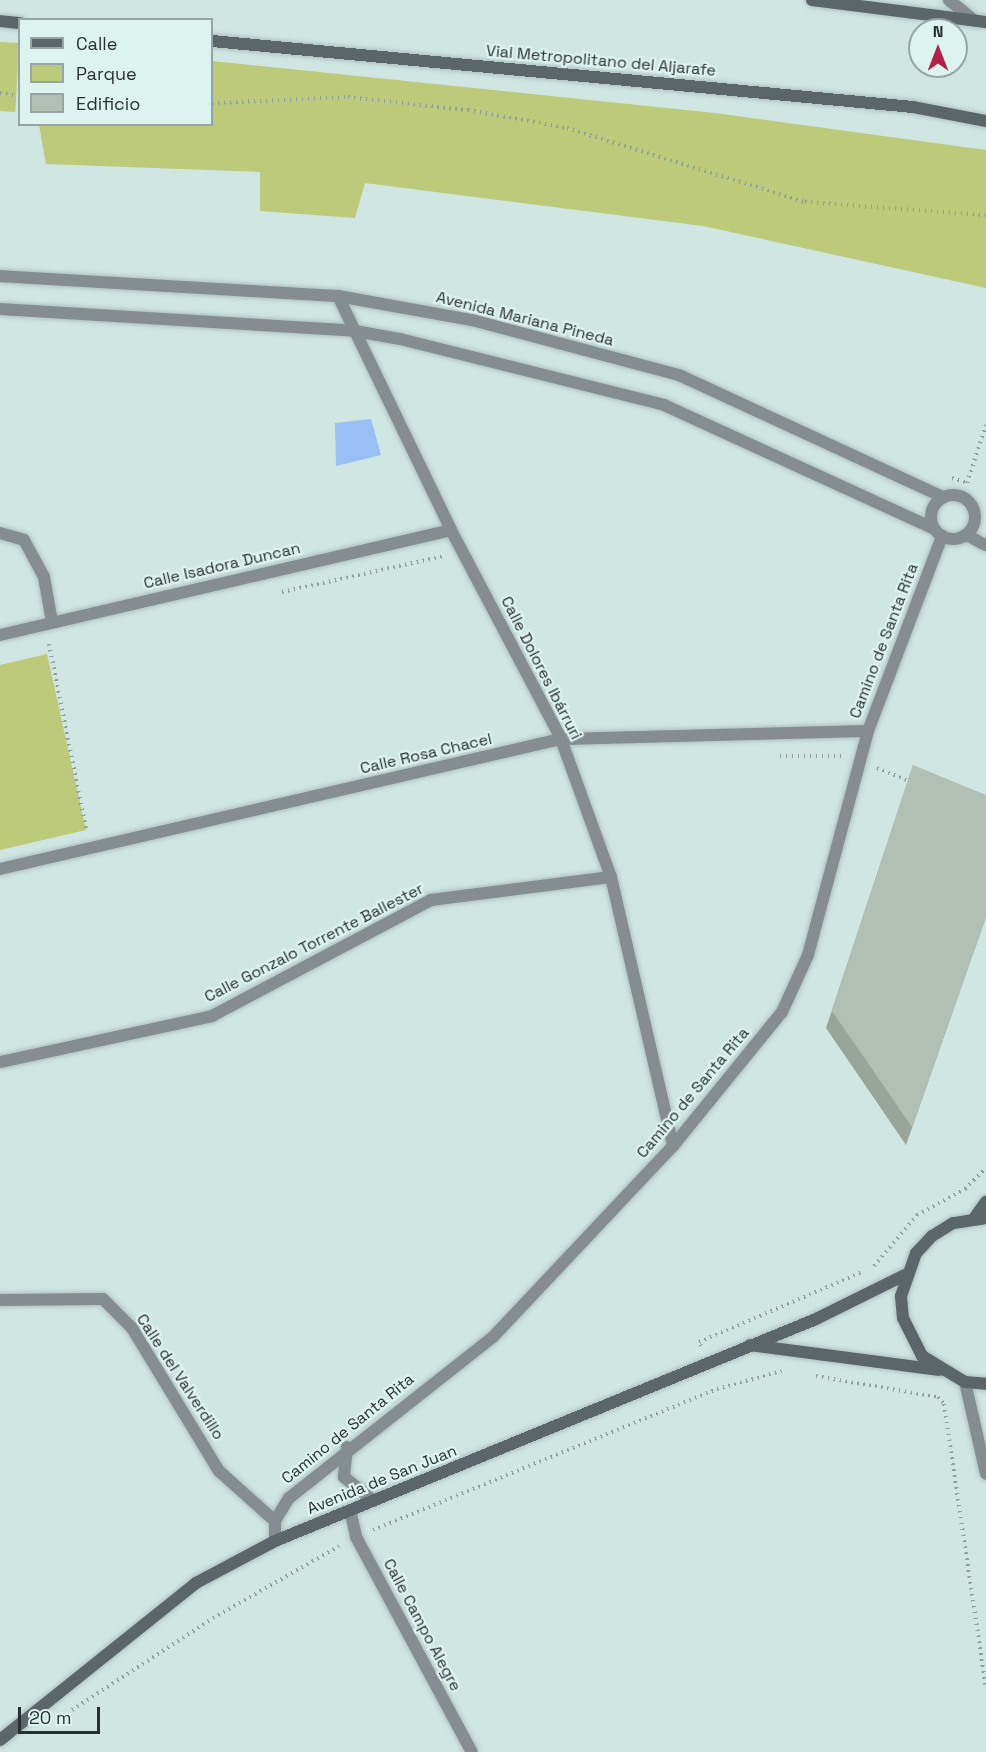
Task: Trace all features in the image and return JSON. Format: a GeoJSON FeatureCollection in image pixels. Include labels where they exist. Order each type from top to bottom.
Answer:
{"type":"FeatureCollection","features":[{"type":"Feature","properties":{"kind":"main road"},"geometry":{"type":"LineString","coordinates":[[812,0],[980,21]]}},
{"type":"Feature","properties":{"kind":"main road"},"geometry":{"type":"LineString","coordinates":[[0,21],[18,23]]}},
{"type":"Feature","properties":{"kind":"main road","name":"Vial Metropolitano del Aljarafe"},"geometry":{"type":"LineString","coordinates":[[213,41],[913,107],[986,122]]}},
{"type":"Feature","properties":{"kind":"main road"},"geometry":{"type":"LineString","coordinates":[[939,1370],[910,1338],[903,1318],[905,1275],[932,1236],[981,1218],[986,1202]]}},
{"type":"Feature","properties":{"kind":"main road","name":"Avenida de San Juan"},"geometry":{"type":"LineString","coordinates":[[0,1740],[196,1583],[275,1541],[816,1319],[905,1275]]}},
{"type":"Feature","properties":{"kind":"main road"},"geometry":{"type":"LineString","coordinates":[[749,1345],[939,1370],[965,1382],[986,1384]]}},
{"type":"Feature","properties":{"kind":"street"},"geometry":{"type":"LineString","coordinates":[[949,0],[980,21]]}},
{"type":"Feature","properties":{"kind":"street","name":"Avenida Mariana Pineda"},"geometry":{"type":"LineString","coordinates":[[0,276],[338,296],[472,320],[679,375],[944,497]]}},
{"type":"Feature","properties":{"kind":"street","name":"Calle Dolores Ibárruri"},"geometry":{"type":"LineString","coordinates":[[338,296],[451,530],[561,739],[611,877],[673,1146]]}},
{"type":"Feature","properties":{"kind":"street"},"geometry":{"type":"LineString","coordinates":[[0,309],[355,331],[664,405],[938,532],[966,535],[986,545]]}},
{"type":"Feature","properties":{"kind":"street"},"geometry":{"type":"LineString","coordinates":[[938,532],[931,513],[944,497],[964,498],[980,514],[966,535]]}},
{"type":"Feature","properties":{"kind":"street","name":"Calle Isadora Duncan"},"geometry":{"type":"LineString","coordinates":[[0,635],[451,530]]}},
{"type":"Feature","properties":{"kind":"street","name":"Camino de Santa Rita"},"geometry":{"type":"LineString","coordinates":[[275,1521],[289,1498],[347,1447],[494,1337],[673,1146],[782,1012],[808,955],[867,731],[938,532]]}},
{"type":"Feature","properties":{"kind":"street"},"geometry":{"type":"LineString","coordinates":[[0,533],[24,540],[44,577],[52,622]]}},
{"type":"Feature","properties":{"kind":"street","name":"Calle Rosa Chacel"},"geometry":{"type":"LineString","coordinates":[[0,869],[561,739],[867,731]]}},
{"type":"Feature","properties":{"kind":"street","name":"Calle Gonzalo Torrente Ballester"},"geometry":{"type":"LineString","coordinates":[[0,1062],[212,1016],[430,900],[611,877]]}},
{"type":"Feature","properties":{"kind":"street","name":"Calle del Valverdillo"},"geometry":{"type":"LineString","coordinates":[[0,1300],[103,1299],[132,1328],[219,1471],[275,1521]]}},
{"type":"Feature","properties":{"kind":"street"},"geometry":{"type":"LineString","coordinates":[[965,1382],[986,1474]]}},
{"type":"Feature","properties":{"kind":"street"},"geometry":{"type":"LineString","coordinates":[[347,1447],[344,1478],[374,1501]]}},
{"type":"Feature","properties":{"kind":"street","name":"Calle Campo Alegre"},"geometry":{"type":"LineString","coordinates":[[350,1510],[356,1537],[472,1752]]}},
{"type":"Feature","properties":{"kind":"street"},"geometry":{"type":"LineString","coordinates":[[275,1521],[275,1541]]}},
{"type":"Feature","properties":{"kind":"path"},"geometry":{"type":"LineString","coordinates":[[0,93],[18,96]]}},
{"type":"Feature","properties":{"kind":"path"},"geometry":{"type":"LineString","coordinates":[[213,103],[348,97],[468,110],[567,128],[805,202],[986,217]]}},
{"type":"Feature","properties":{"kind":"path"},"geometry":{"type":"LineString","coordinates":[[930,490],[939,472],[967,483],[986,425]]}},
{"type":"Feature","properties":{"kind":"path"},"geometry":{"type":"LineString","coordinates":[[268,595],[464,552]]}},
{"type":"Feature","properties":{"kind":"path"},"geometry":{"type":"LineString","coordinates":[[52,622],[49,644],[91,848]]}},
{"type":"Feature","properties":{"kind":"path"},"geometry":{"type":"LineString","coordinates":[[49,644],[61,641]]}},
{"type":"Feature","properties":{"kind":"path"},"geometry":{"type":"LineString","coordinates":[[775,756],[845,756],[923,787]]}},
{"type":"Feature","properties":{"kind":"path"},"geometry":{"type":"LineString","coordinates":[[843,767],[845,756]]}},
{"type":"Feature","properties":{"kind":"path"},"geometry":{"type":"LineString","coordinates":[[796,1372],[784,1370],[717,1389],[699,1342],[877,1265],[917,1215],[964,1189],[986,1168]]}},
{"type":"Feature","properties":{"kind":"path"},"geometry":{"type":"LineString","coordinates":[[807,1374],[938,1397],[944,1404],[986,1687]]}},
{"type":"Feature","properties":{"kind":"green space"},"geometry":{"type":"Polygon","coordinates":[[[0,42],[18,43],[15,112],[0,111],[0,42]]]}},
{"type":"Feature","properties":{"kind":"green space"},"geometry":{"type":"Polygon","coordinates":[[[213,61],[715,113],[986,150],[986,288],[703,226],[365,183],[355,218],[260,211],[260,172],[46,164],[39,126],[213,126],[213,61]]]}},
{"type":"Feature","properties":{"kind":"green space"},"geometry":{"type":"Polygon","coordinates":[[[47,654],[86,830],[0,850],[0,665],[47,654]]]}},
{"type":"Feature","properties":{"kind":"water"},"geometry":{"type":"Polygon","coordinates":[[[371,419],[381,455],[336,466],[335,423],[371,419]]]}},
{"type":"Feature","properties":{"kind":"building"},"geometry":{"type":"Polygon","coordinates":[[[913,765],[986,795],[986,917],[912,1127],[832,1011],[913,765]]]}}]}
